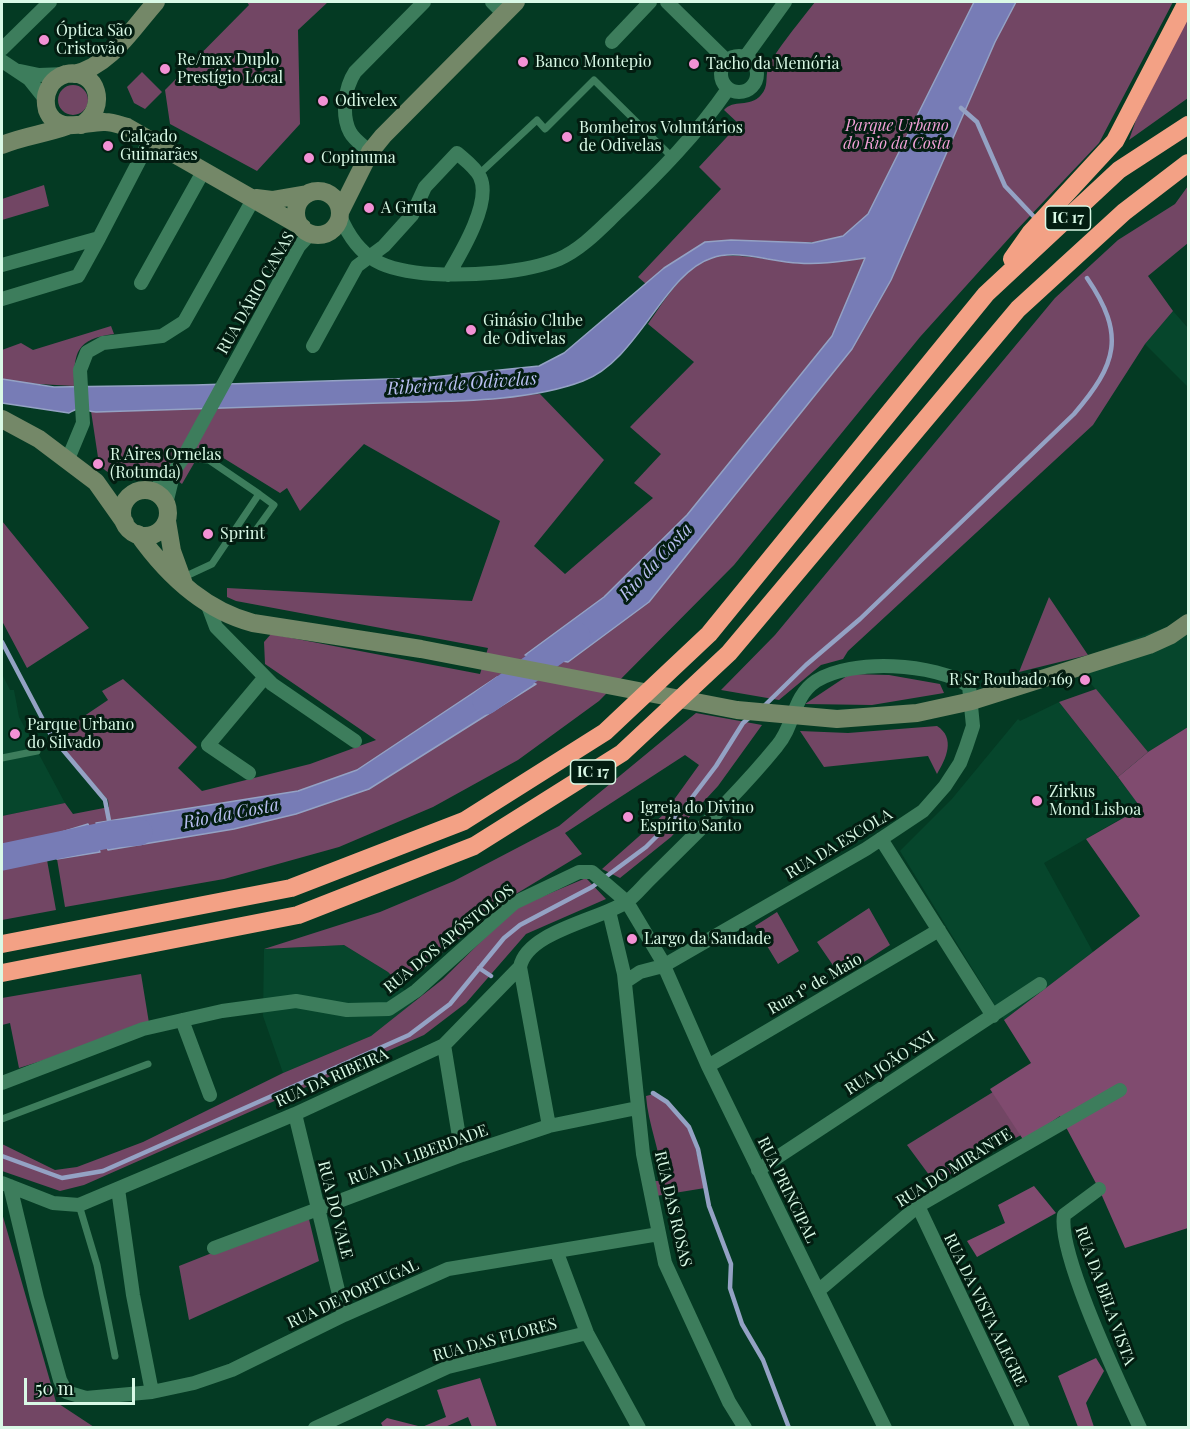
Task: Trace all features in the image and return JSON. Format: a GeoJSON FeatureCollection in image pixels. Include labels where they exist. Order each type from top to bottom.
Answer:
{"type":"FeatureCollection","features":[{"type":"Feature","properties":{"kind":"highway"},"geometry":{"type":"LineString","coordinates":[[986,294],[1031,232],[1115,141],[1187,2]]}},
{"type":"Feature","properties":{"kind":"highway","name":"IC 17"},"geometry":{"type":"LineString","coordinates":[[2,944],[291,888],[464,821],[605,732],[709,634],[986,294],[1119,170],[1188,125]]}},
{"type":"Feature","properties":{"kind":"highway","name":"IC 17"},"geometry":{"type":"LineString","coordinates":[[2,973],[298,915],[474,846],[622,753],[729,653],[1018,309],[1124,212],[1188,163]]}},
{"type":"Feature","properties":{"kind":"street"},"geometry":{"type":"LineString","coordinates":[[2,49],[50,2]]}},
{"type":"Feature","properties":{"kind":"street"},"geometry":{"type":"LineString","coordinates":[[25,135],[36,125],[46,103],[50,84],[69,74],[88,70],[103,62],[156,2]]}},
{"type":"Feature","properties":{"kind":"street"},"geometry":{"type":"LineString","coordinates":[[370,152],[351,133],[346,120],[347,84],[354,72],[424,2]]}},
{"type":"Feature","properties":{"kind":"street"},"geometry":{"type":"LineString","coordinates":[[612,42],[650,2]]}},
{"type":"Feature","properties":{"kind":"street"},"geometry":{"type":"LineString","coordinates":[[667,2],[726,60]]}},
{"type":"Feature","properties":{"kind":"street"},"geometry":{"type":"LineString","coordinates":[[746,56],[785,2]]}},
{"type":"Feature","properties":{"kind":"street"},"geometry":{"type":"LineString","coordinates":[[20,71],[82,76],[94,87],[110,111],[127,127],[254,198],[306,230],[319,234],[331,230],[370,152],[504,6]]}},
{"type":"Feature","properties":{"kind":"street"},"geometry":{"type":"LineString","coordinates":[[735,56],[746,56],[756,66],[757,80],[744,92],[729,89],[721,78],[726,60],[735,56]]}},
{"type":"Feature","properties":{"kind":"street"},"geometry":{"type":"LineString","coordinates":[[2,61],[20,71],[46,103],[54,120],[74,125]]}},
{"type":"Feature","properties":{"kind":"street"},"geometry":{"type":"LineString","coordinates":[[74,125],[96,109],[98,102],[94,87]]}},
{"type":"Feature","properties":{"kind":"street"},"geometry":{"type":"LineString","coordinates":[[310,193],[331,195],[348,236],[368,258],[408,272],[448,275],[538,267],[561,258],[604,226],[673,158],[729,89]]}},
{"type":"Feature","properties":{"kind":"street"},"geometry":{"type":"LineString","coordinates":[[2,145],[25,135],[74,125],[104,121],[127,127]]}},
{"type":"Feature","properties":{"kind":"street"},"geometry":{"type":"LineString","coordinates":[[2,299],[78,276],[150,140]]}},
{"type":"Feature","properties":{"kind":"street"},"geometry":{"type":"LineString","coordinates":[[313,346],[357,266],[384,246],[411,215],[425,187],[457,153],[479,174],[483,195],[471,235],[448,275]]}},
{"type":"Feature","properties":{"kind":"street"},"geometry":{"type":"LineString","coordinates":[[141,283],[204,170]]}},
{"type":"Feature","properties":{"kind":"street"},"geometry":{"type":"LineString","coordinates":[[254,198],[272,200],[310,193],[342,184],[360,171]]}},
{"type":"Feature","properties":{"kind":"street"},"geometry":{"type":"LineString","coordinates":[[306,230],[297,209],[310,193]]}},
{"type":"Feature","properties":{"kind":"street"},"geometry":{"type":"LineString","coordinates":[[68,459],[83,423],[80,386],[82,360],[93,346],[162,336],[184,322],[254,198]]}},
{"type":"Feature","properties":{"kind":"street","name":"RUA DÁRIO CANAS"},"geometry":{"type":"LineString","coordinates":[[155,502],[183,458],[306,230]]}},
{"type":"Feature","properties":{"kind":"street"},"geometry":{"type":"LineString","coordinates":[[2,265],[99,238]]}},
{"type":"Feature","properties":{"kind":"street"},"geometry":{"type":"LineString","coordinates":[[2,419],[39,439],[96,482],[160,566],[207,603],[230,617],[253,623],[425,650],[737,710],[837,719],[916,713],[972,701],[1043,677],[1122,655],[1171,635],[1188,623]]}},
{"type":"Feature","properties":{"kind":"street"},"geometry":{"type":"LineString","coordinates":[[96,482],[155,502]]}},
{"type":"Feature","properties":{"kind":"street"},"geometry":{"type":"LineString","coordinates":[[132,529],[123,506],[155,502]]}},
{"type":"Feature","properties":{"kind":"street"},"geometry":{"type":"LineString","coordinates":[[132,529],[155,534],[155,502]]}},
{"type":"Feature","properties":{"kind":"street"},"geometry":{"type":"LineString","coordinates":[[155,502],[183,582]]}},
{"type":"Feature","properties":{"kind":"street"},"geometry":{"type":"LineString","coordinates":[[207,603],[216,627],[265,677],[355,741]]}},
{"type":"Feature","properties":{"kind":"street","name":"RUA DA RIBEIRA"},"geometry":{"type":"LineString","coordinates":[[6,1184],[53,1203],[79,1205],[295,1114],[444,1045],[520,967],[522,959],[541,939],[627,902],[720,810],[778,745],[788,729],[796,702],[815,682],[838,669],[872,666],[940,672],[969,686],[972,701]]}},
{"type":"Feature","properties":{"kind":"street"},"geometry":{"type":"LineString","coordinates":[[249,772],[208,745],[265,677]]}},
{"type":"Feature","properties":{"kind":"street","name":"RUA DA ESCOLA"},"geometry":{"type":"LineString","coordinates":[[625,982],[640,972],[663,966],[881,839],[923,811],[945,786],[960,763],[973,726],[972,701]]}},
{"type":"Feature","properties":{"kind":"street"},"geometry":{"type":"LineString","coordinates":[[881,839],[993,1016]]}},
{"type":"Feature","properties":{"kind":"street","name":"RUA DOS APÓSTOLOS"},"geometry":{"type":"LineString","coordinates":[[2,1083],[143,1029],[182,1020],[296,1001],[347,1010],[389,1009],[416,992],[514,903],[579,872],[592,872],[627,902],[663,966]]}},
{"type":"Feature","properties":{"kind":"street"},"geometry":{"type":"LineString","coordinates":[[609,911],[625,982]]}},
{"type":"Feature","properties":{"kind":"street","name":"Rua 1º de Maio"},"geometry":{"type":"LineString","coordinates":[[708,1066],[939,930]]}},
{"type":"Feature","properties":{"kind":"street","name":"RUA PRINCIPAL"},"geometry":{"type":"LineString","coordinates":[[663,966],[708,1066],[885,1428]]}},
{"type":"Feature","properties":{"kind":"street"},"geometry":{"type":"LineString","coordinates":[[520,967],[549,1126]]}},
{"type":"Feature","properties":{"kind":"street","name":"RUA DAS ROSAS"},"geometry":{"type":"LineString","coordinates":[[625,982],[643,1154],[665,1263],[729,1402],[746,1428]]}},
{"type":"Feature","properties":{"kind":"street","name":"RUA JOÃO XXI"},"geometry":{"type":"LineString","coordinates":[[758,1170],[1040,984]]}},
{"type":"Feature","properties":{"kind":"street"},"geometry":{"type":"LineString","coordinates":[[182,1020],[210,1095]]}},
{"type":"Feature","properties":{"kind":"street"},"geometry":{"type":"LineString","coordinates":[[444,1045],[462,1155]]}},
{"type":"Feature","properties":{"kind":"street","name":"RUA DO MIRANTE"},"geometry":{"type":"LineString","coordinates":[[818,1291],[918,1206],[1120,1090]]}},
{"type":"Feature","properties":{"kind":"street","name":"RUA DA LIBERDADE"},"geometry":{"type":"LineString","coordinates":[[214,1248],[462,1155],[549,1126],[637,1108]]}},
{"type":"Feature","properties":{"kind":"street","name":"RUA DO VALE"},"geometry":{"type":"LineString","coordinates":[[295,1114],[344,1315]]}},
{"type":"Feature","properties":{"kind":"street","name":"RUA DE PORTUGAL"},"geometry":{"type":"LineString","coordinates":[[6,1184],[60,1380],[66,1392],[86,1398],[152,1392],[194,1383],[231,1370],[344,1315],[448,1269],[557,1253],[659,1234]]}},
{"type":"Feature","properties":{"kind":"street"},"geometry":{"type":"LineString","coordinates":[[118,1189],[133,1295],[152,1392]]}},
{"type":"Feature","properties":{"kind":"street","name":"RUA DA BELA VISTA"},"geometry":{"type":"LineString","coordinates":[[1099,1189],[1064,1215],[1064,1240],[1102,1343],[1140,1428]]}},
{"type":"Feature","properties":{"kind":"street","name":"RUA DA VISTA ALEGRE"},"geometry":{"type":"LineString","coordinates":[[918,1206],[1023,1428]]}},
{"type":"Feature","properties":{"kind":"street"},"geometry":{"type":"LineString","coordinates":[[557,1253],[587,1333],[638,1427],[623,1428]]}},
{"type":"Feature","properties":{"kind":"street","name":"RUA DAS FLORES"},"geometry":{"type":"LineString","coordinates":[[315,1428],[448,1366],[587,1333]]}},
{"type":"Feature","properties":{"kind":"lane"},"geometry":{"type":"LineString","coordinates":[[479,174],[537,120],[545,129],[594,80],[673,158]]}},
{"type":"Feature","properties":{"kind":"lane"},"geometry":{"type":"LineString","coordinates":[[183,458],[209,460],[274,505],[251,537],[236,528]]}},
{"type":"Feature","properties":{"kind":"lane"},"geometry":{"type":"LineString","coordinates":[[183,582],[212,564],[259,494]]}},
{"type":"Feature","properties":{"kind":"lane"},"geometry":{"type":"LineString","coordinates":[[2,758],[37,751]]}},
{"type":"Feature","properties":{"kind":"lane"},"geometry":{"type":"LineString","coordinates":[[2,1119],[148,1064]]}},
{"type":"Feature","properties":{"kind":"lane"},"geometry":{"type":"LineString","coordinates":[[79,1205],[97,1265],[115,1356]]}},
{"type":"Feature","properties":{"kind":"shaded area"},"geometry":{"type":"Polygon","coordinates":[[[1173,311],[1188,328],[1188,387],[1145,344],[1173,311]]]}},
{"type":"Feature","properties":{"kind":"shaded area"},"geometry":{"type":"Polygon","coordinates":[[[1188,612],[1188,727],[1148,752],[1072,661],[1175,624],[1188,612]]]}},
{"type":"Feature","properties":{"kind":"shaded area","name":"Parque Urbano do Silvado"},"geometry":{"type":"Polygon","coordinates":[[[2,674],[10,690],[14,690],[19,717],[65,803],[2,816],[2,674]]]}},
{"type":"Feature","properties":{"kind":"shaded area"},"geometry":{"type":"Polygon","coordinates":[[[1059,702],[1141,807],[1044,863],[1093,952],[1004,1020],[900,851],[951,800],[1018,719],[1020,721],[1059,702]]]}},
{"type":"Feature","properties":{"kind":"shaded area"},"geometry":{"type":"Polygon","coordinates":[[[1188,727],[1188,1228],[1125,1248],[1099,1189],[1060,1116],[1024,1141],[990,1089],[1031,1063],[1004,1020],[1140,916],[1086,839],[1141,808],[1118,777],[1148,752],[1188,727]]]}},
{"type":"Feature","properties":{"kind":"shaded area"},"geometry":{"type":"Polygon","coordinates":[[[344,945],[388,972],[415,1002],[371,1036],[283,1073],[263,1016],[264,949],[344,945]]]}},
{"type":"Feature","properties":{"kind":"shaded area"},"geometry":{"type":"Polygon","coordinates":[[[1034,1186],[1056,1213],[977,1257],[967,1241],[1005,1223],[998,1205],[1034,1186]]]}},
{"type":"Feature","properties":{"kind":"shaded area"},"geometry":{"type":"Polygon","coordinates":[[[1096,1358],[1104,1371],[1086,1403],[1094,1427],[1078,1427],[1058,1376],[1096,1358]]]}},
{"type":"Feature","properties":{"kind":"shaded area"},"geometry":{"type":"Polygon","coordinates":[[[480,1378],[497,1427],[472,1427],[468,1417],[445,1427],[422,1427],[446,1417],[437,1390],[480,1378]]]}},
{"type":"Feature","properties":{"kind":"shaded area"},"geometry":{"type":"Polygon","coordinates":[[[387,1418],[422,1427],[383,1427],[381,1423],[387,1418]]]}},
{"type":"Feature","properties":{"kind":"green space"},"geometry":{"type":"Polygon","coordinates":[[[247,2],[328,2],[298,30],[300,124],[257,171],[170,124],[165,90],[249,5],[247,2]]]}},
{"type":"Feature","properties":{"kind":"green space","name":"Parque Urbano do Rio da Costa"},"geometry":{"type":"Polygon","coordinates":[[[815,2],[1173,2],[1099,143],[920,337],[734,565],[599,701],[518,760],[433,807],[339,847],[224,879],[65,907],[57,859],[81,855],[77,828],[2,846],[2,816],[65,803],[73,814],[109,807],[108,800],[53,737],[108,700],[102,691],[123,679],[197,747],[178,768],[202,791],[310,764],[376,740],[265,664],[264,642],[271,634],[480,674],[488,648],[236,601],[227,597],[227,588],[472,601],[500,521],[364,444],[300,511],[287,488],[280,493],[204,446],[182,484],[161,468],[154,473],[137,478],[112,475],[99,464],[91,411],[426,401],[540,394],[604,460],[534,546],[565,574],[653,498],[634,483],[661,454],[630,427],[694,362],[648,324],[668,295],[692,269],[702,262],[721,256],[814,264],[817,242],[757,243],[731,240],[664,268],[646,284],[638,277],[721,189],[699,167],[739,124],[724,110],[732,105],[757,99],[761,95],[771,62],[815,2]]]}},
{"type":"Feature","properties":{"kind":"green space"},"geometry":{"type":"Polygon","coordinates":[[[1188,17],[1188,98],[1129,140],[1136,120],[1188,17]]]}},
{"type":"Feature","properties":{"kind":"green space"},"geometry":{"type":"Polygon","coordinates":[[[142,72],[162,92],[145,109],[134,103],[127,87],[142,72]]]}},
{"type":"Feature","properties":{"kind":"green space"},"geometry":{"type":"Polygon","coordinates":[[[73,85],[84,89],[88,100],[84,111],[73,115],[62,111],[58,100],[62,89],[73,85]]]}},
{"type":"Feature","properties":{"kind":"green space"},"geometry":{"type":"Polygon","coordinates":[[[44,185],[49,206],[2,220],[2,199],[44,185]]]}},
{"type":"Feature","properties":{"kind":"green space"},"geometry":{"type":"Polygon","coordinates":[[[1188,186],[1188,243],[1148,276],[1173,311],[1145,344],[1093,425],[848,651],[843,659],[821,665],[779,700],[721,690],[775,635],[1055,298],[1118,240],[1175,204],[1188,186]]]}},
{"type":"Feature","properties":{"kind":"green space"},"geometry":{"type":"Polygon","coordinates":[[[111,326],[114,334],[92,339],[80,349],[75,364],[74,386],[21,383],[2,379],[2,350],[21,343],[33,350],[111,326]]]}},
{"type":"Feature","properties":{"kind":"green space"},"geometry":{"type":"Polygon","coordinates":[[[2,521],[89,628],[27,668],[2,621],[2,521]]]}},
{"type":"Feature","properties":{"kind":"green space"},"geometry":{"type":"Polygon","coordinates":[[[1049,597],[1088,655],[1019,672],[1049,597]]]}},
{"type":"Feature","properties":{"kind":"green space"},"geometry":{"type":"Polygon","coordinates":[[[850,674],[889,675],[940,684],[944,693],[872,705],[805,704],[850,674]]]}},
{"type":"Feature","properties":{"kind":"green space"},"geometry":{"type":"Polygon","coordinates":[[[1096,689],[1148,752],[1118,777],[1059,702],[1096,689]]]}},
{"type":"Feature","properties":{"kind":"green space"},"geometry":{"type":"Polygon","coordinates":[[[696,713],[762,725],[718,786],[671,837],[620,878],[602,869],[663,815],[699,765],[685,755],[565,833],[582,854],[506,900],[402,986],[388,972],[344,945],[264,949],[380,912],[454,881],[559,826],[696,713]]]}},
{"type":"Feature","properties":{"kind":"green space"},"geometry":{"type":"Polygon","coordinates":[[[937,726],[946,736],[948,749],[937,774],[928,756],[824,767],[800,731],[848,733],[937,726]]]}},
{"type":"Feature","properties":{"kind":"green space"},"geometry":{"type":"Polygon","coordinates":[[[47,860],[56,910],[2,920],[2,868],[47,860]]]}},
{"type":"Feature","properties":{"kind":"green space"},"geometry":{"type":"Polygon","coordinates":[[[586,878],[606,899],[526,934],[466,1003],[424,1035],[84,1185],[60,1191],[2,1171],[2,1144],[55,1170],[77,1167],[143,1142],[283,1073],[371,1036],[443,979],[515,908],[586,878]]]}},
{"type":"Feature","properties":{"kind":"green space"},"geometry":{"type":"Polygon","coordinates":[[[869,908],[890,945],[841,977],[817,942],[869,908]]]}},
{"type":"Feature","properties":{"kind":"green space"},"geometry":{"type":"Polygon","coordinates":[[[777,912],[799,951],[778,964],[755,926],[777,912]]]}},
{"type":"Feature","properties":{"kind":"green space"},"geometry":{"type":"Polygon","coordinates":[[[141,974],[149,1023],[92,1045],[19,1068],[10,1023],[2,1025],[2,998],[141,974]]]}},
{"type":"Feature","properties":{"kind":"green space"},"geometry":{"type":"Polygon","coordinates":[[[993,1092],[1021,1135],[935,1183],[907,1145],[993,1092]]]}},
{"type":"Feature","properties":{"kind":"green space"},"geometry":{"type":"Polygon","coordinates":[[[654,1094],[679,1114],[692,1135],[705,1188],[656,1196],[655,1181],[662,1181],[661,1170],[646,1096],[654,1094]]]}},
{"type":"Feature","properties":{"kind":"green space"},"geometry":{"type":"Polygon","coordinates":[[[2,1213],[56,1402],[94,1427],[2,1427],[2,1213]]]}},
{"type":"Feature","properties":{"kind":"green space"},"geometry":{"type":"Polygon","coordinates":[[[308,1215],[319,1261],[189,1320],[179,1266],[308,1215]]]}},
{"type":"Feature","properties":{"kind":"water","name":"Ribeira de Odivelas"},"geometry":{"type":"Polygon","coordinates":[[[974,2],[1016,2],[995,42],[891,280],[852,349],[649,602],[568,662],[525,655],[604,597],[687,515],[832,336],[865,258],[815,263],[788,262],[743,255],[712,258],[695,267],[679,281],[620,355],[602,371],[583,381],[536,393],[484,400],[96,412],[80,409],[69,413],[2,403],[2,379],[54,387],[195,385],[422,378],[539,366],[564,353],[664,268],[705,242],[731,240],[812,243],[843,236],[868,214],[974,2]]]}},
{"type":"Feature","properties":{"kind":"water"},"geometry":{"type":"Polygon","coordinates":[[[497,677],[536,684],[369,789],[296,814],[234,829],[108,850],[96,823],[298,791],[357,770],[497,677]]]}},
{"type":"Feature","properties":{"kind":"water"},"geometry":{"type":"Polygon","coordinates":[[[88,824],[100,852],[57,859],[52,835],[88,824]]]}},
{"type":"Feature","properties":{"kind":"water"},"geometry":{"type":"Polygon","coordinates":[[[43,837],[47,860],[2,868],[2,846],[43,837]]]}},
{"type":"Feature","properties":{"kind":"waterway"},"geometry":{"type":"LineString","coordinates":[[961,108],[977,122],[1005,186],[1037,220]]}},
{"type":"Feature","properties":{"kind":"waterway"},"geometry":{"type":"LineString","coordinates":[[762,708],[806,665],[860,619],[1074,414],[1089,396],[1107,364],[1111,349],[1111,333],[1107,316],[1087,278]]}},
{"type":"Feature","properties":{"kind":"waterway","name":"Rio da Costa"},"geometry":{"type":"LineString","coordinates":[[486,701],[577,636]]}},
{"type":"Feature","properties":{"kind":"waterway"},"geometry":{"type":"LineString","coordinates":[[2,642],[52,737],[105,800],[110,826]]}},
{"type":"Feature","properties":{"kind":"waterway"},"geometry":{"type":"LineString","coordinates":[[2,1156],[62,1178],[103,1171],[409,1035],[450,1004],[504,938],[520,925],[592,887],[646,847],[681,812],[716,766],[743,723],[750,717]]}},
{"type":"Feature","properties":{"kind":"waterway","name":"Rio da Costa"},"geometry":{"type":"LineString","coordinates":[[2,857],[112,834],[139,832]]}},
{"type":"Feature","properties":{"kind":"waterway"},"geometry":{"type":"LineString","coordinates":[[479,968],[491,976]]}},
{"type":"Feature","properties":{"kind":"waterway"},"geometry":{"type":"LineString","coordinates":[[653,1093],[667,1102],[689,1127],[698,1149],[709,1206],[731,1264],[730,1288],[742,1324],[763,1360],[789,1428]]}},
{"type":"Feature","properties":{"kind":"place","name":"Óptica São Cristovão"},"geometry":{"type":"Point","coordinates":[44,40]}},
{"type":"Feature","properties":{"kind":"place","name":"Banco Montepio"},"geometry":{"type":"Point","coordinates":[523,62]}},
{"type":"Feature","properties":{"kind":"place","name":"Tacho da Memória"},"geometry":{"type":"Point","coordinates":[694,64]}},
{"type":"Feature","properties":{"kind":"place","name":"Re/max Duplo Prestígio Local"},"geometry":{"type":"Point","coordinates":[165,69]}},
{"type":"Feature","properties":{"kind":"place","name":"Odivelex"},"geometry":{"type":"Point","coordinates":[323,101]}},
{"type":"Feature","properties":{"kind":"place","name":"Bombeiros Voluntários de Odivelas"},"geometry":{"type":"Point","coordinates":[567,137]}},
{"type":"Feature","properties":{"kind":"place","name":"Calçado Guimarães"},"geometry":{"type":"Point","coordinates":[108,146]}},
{"type":"Feature","properties":{"kind":"place","name":"Copinuma"},"geometry":{"type":"Point","coordinates":[309,158]}},
{"type":"Feature","properties":{"kind":"place","name":"A Gruta"},"geometry":{"type":"Point","coordinates":[369,208]}},
{"type":"Feature","properties":{"kind":"place","name":"Ginásio Clube de Odivelas"},"geometry":{"type":"Point","coordinates":[471,330]}},
{"type":"Feature","properties":{"kind":"place","name":"R Aires Ornelas (Rotunda)"},"geometry":{"type":"Point","coordinates":[98,464]}},
{"type":"Feature","properties":{"kind":"place","name":"Sprint"},"geometry":{"type":"Point","coordinates":[208,534]}},
{"type":"Feature","properties":{"kind":"place","name":"R Sr Roubado 169"},"geometry":{"type":"Point","coordinates":[1085,680]}},
{"type":"Feature","properties":{"kind":"place","name":"Parque Urbano do Silvado"},"geometry":{"type":"Point","coordinates":[15,734]}},
{"type":"Feature","properties":{"kind":"place","name":"Zirkus Mond Lisboa"},"geometry":{"type":"Point","coordinates":[1037,801]}},
{"type":"Feature","properties":{"kind":"place","name":"Igreja do Divino Espírito Santo"},"geometry":{"type":"Point","coordinates":[628,817]}},
{"type":"Feature","properties":{"kind":"place","name":"Largo da Saudade"},"geometry":{"type":"Point","coordinates":[632,939]}}]}
